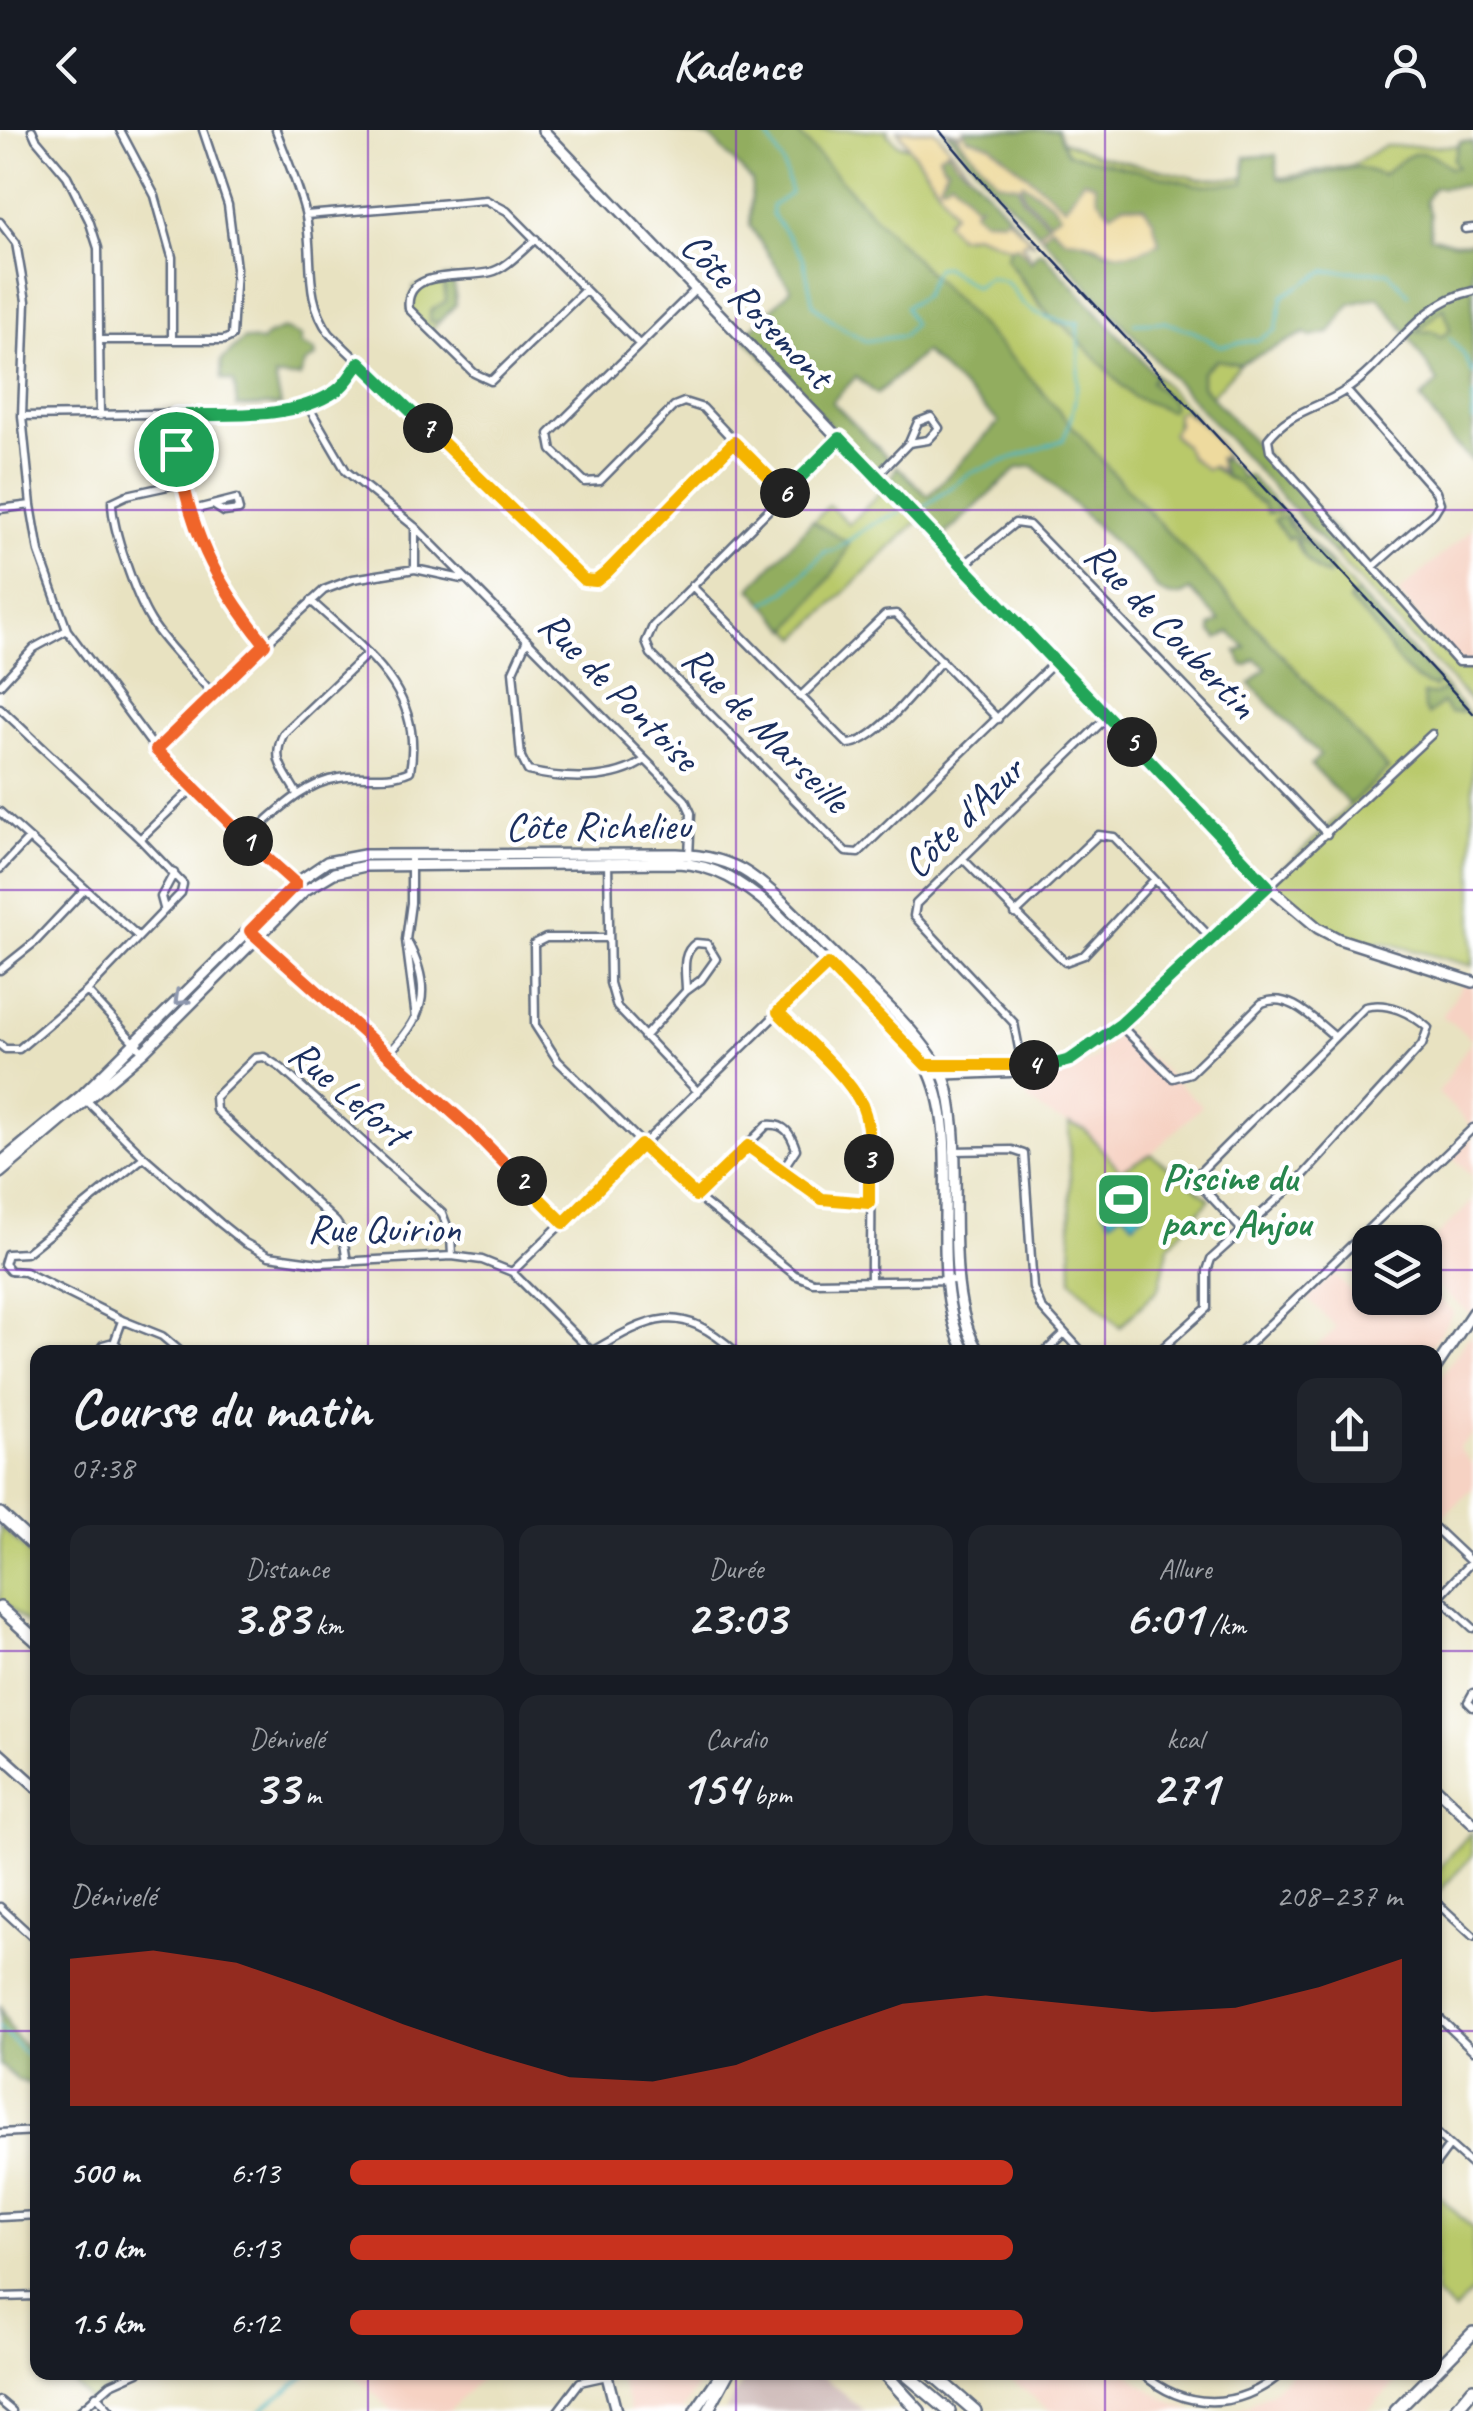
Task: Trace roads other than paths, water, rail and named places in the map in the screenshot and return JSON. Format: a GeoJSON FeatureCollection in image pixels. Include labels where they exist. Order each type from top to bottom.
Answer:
{"type":"FeatureCollection","features":[{"type":"Feature","properties":{"kind":"highway"},"geometry":{"type":"LineString","coordinates":[[0,1514],[30,1542]]}},
{"type":"Feature","properties":{"kind":"highway"},"geometry":{"type":"LineString","coordinates":[[0,1608],[30,1635]]}},
{"type":"Feature","properties":{"kind":"highway"},"geometry":{"type":"LineString","coordinates":[[1442,2366],[1473,2333]]}},
{"type":"Feature","properties":{"kind":"highway"},"geometry":{"type":"LineString","coordinates":[[890,2380],[919,2411]]}},
{"type":"Feature","properties":{"kind":"highway"},"geometry":{"type":"LineString","coordinates":[[912,2380],[949,2411]]}},
{"type":"Feature","properties":{"kind":"highway"},"geometry":{"type":"LineString","coordinates":[[939,2380],[972,2409]]}},
{"type":"Feature","properties":{"kind":"highway"},"geometry":{"type":"LineString","coordinates":[[1396,2411],[1428,2380]]}},
{"type":"Feature","properties":{"kind":"highway"},"geometry":{"type":"LineString","coordinates":[[1404,2411],[1430,2380]]}},
{"type":"Feature","properties":{"kind":"highway"},"geometry":{"type":"LineString","coordinates":[[1455,2411],[1473,2390]]}},
{"type":"Feature","properties":{"kind":"street"},"geometry":{"type":"LineString","coordinates":[[32,130],[36,140],[68,176],[98,248],[100,416]]}},
{"type":"Feature","properties":{"kind":"street"},"geometry":{"type":"LineString","coordinates":[[120,130],[155,196],[172,257],[172,340]]}},
{"type":"Feature","properties":{"kind":"street"},"geometry":{"type":"LineString","coordinates":[[102,340],[224,340],[232,336],[236,268],[228,205],[203,130]]}},
{"type":"Feature","properties":{"kind":"street"},"geometry":{"type":"LineString","coordinates":[[276,130],[306,214],[312,299],[318,317],[584,580],[596,581],[606,573],[734,442]]}},
{"type":"Feature","properties":{"kind":"street","name":"Côte Rosemont"},"geometry":{"type":"LineString","coordinates":[[543,130],[1268,886],[1318,928],[1339,939],[1473,982]]}},
{"type":"Feature","properties":{"kind":"street"},"geometry":{"type":"LineString","coordinates":[[306,214],[486,200],[507,210],[639,344]]}},
{"type":"Feature","properties":{"kind":"street"},"geometry":{"type":"LineString","coordinates":[[0,222],[16,243],[26,301],[22,416],[30,505],[39,552],[66,630],[156,750],[300,887]]}},
{"type":"Feature","properties":{"kind":"street"},"geometry":{"type":"LineString","coordinates":[[536,239],[495,272],[430,279],[414,287],[408,298],[409,310],[474,373],[491,381],[586,290]]}},
{"type":"Feature","properties":{"kind":"street"},"geometry":{"type":"LineString","coordinates":[[694,291],[549,434],[552,450],[584,482],[600,481],[674,406],[684,402],[703,408],[784,494]]}},
{"type":"Feature","properties":{"kind":"street"},"geometry":{"type":"LineString","coordinates":[[1473,291],[1453,295],[1429,311],[1346,390],[1281,422],[1268,438],[1270,451],[1458,662],[1473,662]]}},
{"type":"Feature","properties":{"kind":"street"},"geometry":{"type":"LineString","coordinates":[[22,416],[260,413],[308,406],[340,390],[360,362]]}},
{"type":"Feature","properties":{"kind":"street"},"geometry":{"type":"LineString","coordinates":[[1346,390],[1436,492],[1440,502],[1434,513],[1374,566]]}},
{"type":"Feature","properties":{"kind":"street","name":"Rue de Pontoise"},"geometry":{"type":"LineString","coordinates":[[308,406],[346,470],[416,527],[464,580],[685,800],[692,813],[689,859]]}},
{"type":"Feature","properties":{"kind":"street"},"geometry":{"type":"LineString","coordinates":[[176,415],[176,449],[198,541],[236,608],[265,644]]}},
{"type":"Feature","properties":{"kind":"street"},"geometry":{"type":"LineString","coordinates":[[877,476],[909,443],[918,422],[931,417],[939,428],[928,440],[909,443]]}},
{"type":"Feature","properties":{"kind":"street","name":"Rue de Marseille"},"geometry":{"type":"LineString","coordinates":[[840,438],[652,626],[646,642],[650,654],[846,852],[858,853],[1056,662]]}},
{"type":"Feature","properties":{"kind":"street"},"geometry":{"type":"LineString","coordinates":[[182,483],[127,495],[112,502],[112,513],[125,558],[151,621],[212,693]]}},
{"type":"Feature","properties":{"kind":"street"},"geometry":{"type":"LineString","coordinates":[[0,509],[30,505]]}},
{"type":"Feature","properties":{"kind":"street"},"geometry":{"type":"LineString","coordinates":[[188,512],[213,505]]}},
{"type":"Feature","properties":{"kind":"street","name":"Rue de Coubertin"},"geometry":{"type":"LineString","coordinates":[[964,565],[1015,522],[1029,525],[1327,834]]}},
{"type":"Feature","properties":{"kind":"street"},"geometry":{"type":"LineString","coordinates":[[415,569],[416,527]]}},
{"type":"Feature","properties":{"kind":"street"},"geometry":{"type":"LineString","coordinates":[[156,750],[324,590],[353,579],[415,569],[464,580]]}},
{"type":"Feature","properties":{"kind":"street"},"geometry":{"type":"LineString","coordinates":[[692,586],[848,744],[859,744],[885,722],[942,660]]}},
{"type":"Feature","properties":{"kind":"street"},"geometry":{"type":"LineString","coordinates":[[246,839],[298,794],[337,778],[394,778],[410,771],[414,751],[406,704],[387,672],[311,601]]}},
{"type":"Feature","properties":{"kind":"street"},"geometry":{"type":"LineString","coordinates":[[800,697],[885,614],[896,614],[998,719]]}},
{"type":"Feature","properties":{"kind":"street"},"geometry":{"type":"LineString","coordinates":[[0,685],[34,648],[66,630]]}},
{"type":"Feature","properties":{"kind":"street"},"geometry":{"type":"LineString","coordinates":[[527,640],[513,671],[521,757],[528,772],[547,776],[612,775],[645,760]]}},
{"type":"Feature","properties":{"kind":"street"},"geometry":{"type":"LineString","coordinates":[[298,794],[276,757],[277,747],[284,733],[368,653]]}},
{"type":"Feature","properties":{"kind":"street"},"geometry":{"type":"LineString","coordinates":[[0,708],[182,880],[183,889],[87,991],[18,1049],[0,1045]]}},
{"type":"Feature","properties":{"kind":"street","name":"Côte d'Azur"},"geometry":{"type":"LineString","coordinates":[[1022,1064],[1014,1023],[914,916],[916,904],[1108,716]]}},
{"type":"Feature","properties":{"kind":"street"},"geometry":{"type":"LineString","coordinates":[[938,1073],[1022,1064],[1048,1066],[1070,1060],[1120,1025],[1432,734]]}},
{"type":"Feature","properties":{"kind":"street"},"geometry":{"type":"LineString","coordinates":[[140,839],[193,788]]}},
{"type":"Feature","properties":{"kind":"street"},"geometry":{"type":"LineString","coordinates":[[0,812],[138,936]]}},
{"type":"Feature","properties":{"kind":"street"},"geometry":{"type":"LineString","coordinates":[[1015,914],[1098,835],[1114,837],[1212,939]]}},
{"type":"Feature","properties":{"kind":"street"},"geometry":{"type":"LineString","coordinates":[[0,869],[29,838]]}},
{"type":"Feature","properties":{"kind":"street","name":"Côte Richelieu"},"geometry":{"type":"LineString","coordinates":[[0,1164],[143,1052],[300,887],[349,868],[411,861],[712,858],[748,874],[922,1043],[938,1073],[956,1151],[960,1301],[974,1345]]}},
{"type":"Feature","properties":{"kind":"street"},"geometry":{"type":"LineString","coordinates":[[963,858],[1066,962],[1084,955],[1154,880]]}},
{"type":"Feature","properties":{"kind":"street","name":"Côte Richelieu"},"geometry":{"type":"LineString","coordinates":[[689,859],[742,884],[938,1073]]}},
{"type":"Feature","properties":{"kind":"street"},"geometry":{"type":"LineString","coordinates":[[608,860],[610,983],[617,1007],[698,1092]]}},
{"type":"Feature","properties":{"kind":"street"},"geometry":{"type":"LineString","coordinates":[[386,1056],[416,1018],[406,940],[411,861]]}},
{"type":"Feature","properties":{"kind":"street"},"geometry":{"type":"LineString","coordinates":[[164,908],[161,897],[174,873]]}},
{"type":"Feature","properties":{"kind":"street"},"geometry":{"type":"LineString","coordinates":[[0,970],[35,942],[84,889]]}},
{"type":"Feature","properties":{"kind":"street"},"geometry":{"type":"LineString","coordinates":[[254,935],[470,1128],[564,1223]]}},
{"type":"Feature","properties":{"kind":"street","name":"Côte Richelieu"},"geometry":{"type":"LineString","coordinates":[[0,1173],[84,1099],[134,1044],[254,935]]}},
{"type":"Feature","properties":{"kind":"street"},"geometry":{"type":"LineString","coordinates":[[609,938],[546,938],[534,944],[535,1026],[558,1061],[641,1145],[696,1196],[795,1275],[812,1282],[959,1280]]}},
{"type":"Feature","properties":{"kind":"street"},"geometry":{"type":"LineString","coordinates":[[644,1037],[713,966],[714,952],[707,944],[696,942],[688,948],[686,991]]}},
{"type":"Feature","properties":{"kind":"street"},"geometry":{"type":"LineString","coordinates":[[512,1272],[836,956]]}},
{"type":"Feature","properties":{"kind":"street"},"geometry":{"type":"LineString","coordinates":[[87,991],[143,1052]]}},
{"type":"Feature","properties":{"kind":"street"},"geometry":{"type":"LineString","coordinates":[[1120,1025],[1173,1078],[1190,1073],[1272,999],[1292,1004],[1334,1036]]}},
{"type":"Feature","properties":{"kind":"street"},"geometry":{"type":"LineString","coordinates":[[1166,1345],[1207,1308],[1211,1258],[1298,1181],[1422,1045],[1428,1028],[1413,1015],[1377,1004],[1365,1006],[1199,1174],[1200,1184],[1242,1230]]}},
{"type":"Feature","properties":{"kind":"street"},"geometry":{"type":"LineString","coordinates":[[778,1012],[842,1078],[861,1104],[869,1132],[871,1281]]}},
{"type":"Feature","properties":{"kind":"street","name":"Rue Lefort"},"geometry":{"type":"LineString","coordinates":[[347,1262],[342,1231],[336,1222],[216,1110],[215,1097],[256,1058],[264,1057],[280,1068],[442,1213],[451,1236],[452,1256]]}},
{"type":"Feature","properties":{"kind":"street","name":"Côte Richelieu"},"geometry":{"type":"LineString","coordinates":[[938,1073],[948,1303],[963,1345]]}},
{"type":"Feature","properties":{"kind":"street","name":"Rue Quirion"},"geometry":{"type":"LineString","coordinates":[[84,1099],[244,1243],[270,1256],[319,1264],[452,1256],[482,1260],[512,1272],[584,1345]]}},
{"type":"Feature","properties":{"kind":"street"},"geometry":{"type":"LineString","coordinates":[[696,1196],[767,1125],[780,1125],[792,1136],[796,1148],[782,1170]]}},
{"type":"Feature","properties":{"kind":"street"},"geometry":{"type":"LineString","coordinates":[[1251,1345],[1473,1128]]}},
{"type":"Feature","properties":{"kind":"street"},"geometry":{"type":"LineString","coordinates":[[748,1146],[822,1199],[869,1203]]}},
{"type":"Feature","properties":{"kind":"street"},"geometry":{"type":"LineString","coordinates":[[944,1152],[1012,1150],[1024,1154],[1032,1288],[1041,1307],[1075,1345]]}},
{"type":"Feature","properties":{"kind":"street"},"geometry":{"type":"LineString","coordinates":[[24,1272],[26,1254],[144,1156]]}},
{"type":"Feature","properties":{"kind":"street"},"geometry":{"type":"LineString","coordinates":[[26,1254],[10,1252],[4,1260],[10,1272],[24,1272],[162,1336],[172,1345]]}},
{"type":"Feature","properties":{"kind":"street"},"geometry":{"type":"LineString","coordinates":[[1442,1359],[1473,1314]]}},
{"type":"Feature","properties":{"kind":"street"},"geometry":{"type":"LineString","coordinates":[[603,1345],[635,1326],[660,1319],[696,1322],[728,1345]]}},
{"type":"Feature","properties":{"kind":"street"},"geometry":{"type":"LineString","coordinates":[[103,1345],[114,1344],[122,1320]]}},
{"type":"Feature","properties":{"kind":"street"},"geometry":{"type":"LineString","coordinates":[[1052,1345],[1064,1334]]}},
{"type":"Feature","properties":{"kind":"street"},"geometry":{"type":"LineString","coordinates":[[1442,1534],[1472,1561],[1442,1594]]}},
{"type":"Feature","properties":{"kind":"street"},"geometry":{"type":"LineString","coordinates":[[1442,1603],[1473,1628]]}},
{"type":"Feature","properties":{"kind":"street"},"geometry":{"type":"LineString","coordinates":[[1473,1693],[1468,1702],[1473,1707]]}},
{"type":"Feature","properties":{"kind":"street"},"geometry":{"type":"LineString","coordinates":[[0,1754],[30,1781]]}},
{"type":"Feature","properties":{"kind":"street"},"geometry":{"type":"LineString","coordinates":[[1442,1793],[1473,1822]]}},
{"type":"Feature","properties":{"kind":"street"},"geometry":{"type":"LineString","coordinates":[[0,1907],[30,1935]]}},
{"type":"Feature","properties":{"kind":"street"},"geometry":{"type":"LineString","coordinates":[[1442,1907],[1473,1936]]}},
{"type":"Feature","properties":{"kind":"street"},"geometry":{"type":"LineString","coordinates":[[1442,2021],[1473,2050]]}},
{"type":"Feature","properties":{"kind":"street"},"geometry":{"type":"LineString","coordinates":[[0,2133],[30,2132]]}},
{"type":"Feature","properties":{"kind":"street"},"geometry":{"type":"LineString","coordinates":[[1442,2139],[1473,2166]]}},
{"type":"Feature","properties":{"kind":"street"},"geometry":{"type":"LineString","coordinates":[[1442,2156],[1449,2146]]}},
{"type":"Feature","properties":{"kind":"street"},"geometry":{"type":"LineString","coordinates":[[0,2217],[30,2215]]}},
{"type":"Feature","properties":{"kind":"street"},"geometry":{"type":"LineString","coordinates":[[0,2297],[30,2296]]}},
{"type":"Feature","properties":{"kind":"street"},"geometry":{"type":"LineString","coordinates":[[80,2411],[120,2380]]}},
{"type":"Feature","properties":{"kind":"street"},"geometry":{"type":"LineString","coordinates":[[558,2411],[580,2382],[587,2380]]}},
{"type":"Feature","properties":{"kind":"street"},"geometry":{"type":"LineString","coordinates":[[608,2380],[616,2411]]}},
{"type":"Feature","properties":{"kind":"street"},"geometry":{"type":"LineString","coordinates":[[695,2411],[719,2380]]}},
{"type":"Feature","properties":{"kind":"street"},"geometry":{"type":"LineString","coordinates":[[708,2411],[722,2380]]}},
{"type":"Feature","properties":{"kind":"street"},"geometry":{"type":"LineString","coordinates":[[1152,2380],[1174,2395],[1216,2404],[1253,2394],[1271,2380]]}},
{"type":"Feature","properties":{"kind":"street"},"geometry":{"type":"LineString","coordinates":[[96,2396],[110,2411]]}},
{"type":"Feature","properties":{"kind":"street"},"geometry":{"type":"LineString","coordinates":[[0,2400],[12,2411]]}},
{"type":"Feature","properties":{"kind":"water","name":"Piscine du parc Anjou"},"geometry":{"type":"Polygon","coordinates":[[[1123,1190],[1145,1213],[1133,1223],[1123,1212],[1111,1221],[1103,1210],[1123,1190]]]}},
{"type":"Feature","properties":{"kind":"waterway"},"geometry":{"type":"LineString","coordinates":[[764,130],[783,163],[791,193],[772,206],[772,214],[803,257],[813,304],[833,322],[865,341],[903,336],[913,324],[905,307],[923,296],[936,268],[944,267],[975,287],[988,277],[1005,282],[1031,310],[1055,320],[1079,323]]}},
{"type":"Feature","properties":{"kind":"waterway"},"geometry":{"type":"LineString","coordinates":[[1134,323],[1164,322],[1220,346],[1257,340],[1276,330],[1283,296],[1325,271],[1388,272],[1409,295]]}},
{"type":"Feature","properties":{"kind":"waterway"},"geometry":{"type":"LineString","coordinates":[[924,507],[970,473],[1063,440],[1077,384],[1077,325]]}},
{"type":"Feature","properties":{"kind":"waterway"},"geometry":{"type":"LineString","coordinates":[[1449,338],[1463,353],[1473,374]]}},
{"type":"Feature","properties":{"kind":"waterway"},"geometry":{"type":"LineString","coordinates":[[1473,396],[1473,421]]}},
{"type":"Feature","properties":{"kind":"waterway"},"geometry":{"type":"LineString","coordinates":[[765,603],[786,591],[826,551],[833,551],[872,525],[900,513]]}},
{"type":"Feature","properties":{"kind":"waterway"},"geometry":{"type":"LineString","coordinates":[[0,2028],[30,2055]]}},
{"type":"Feature","properties":{"kind":"waterway"},"geometry":{"type":"LineString","coordinates":[[260,2411],[300,2380]]}},
{"type":"Feature","properties":{"kind":"railway"},"geometry":{"type":"LineString","coordinates":[[939,130],[999,201],[1473,713]]}},
{"type":"Feature","properties":{"kind":"place","name":"Piscine du parc Anjou"},"geometry":{"type":"Point","coordinates":[1123,1200]}}]}
